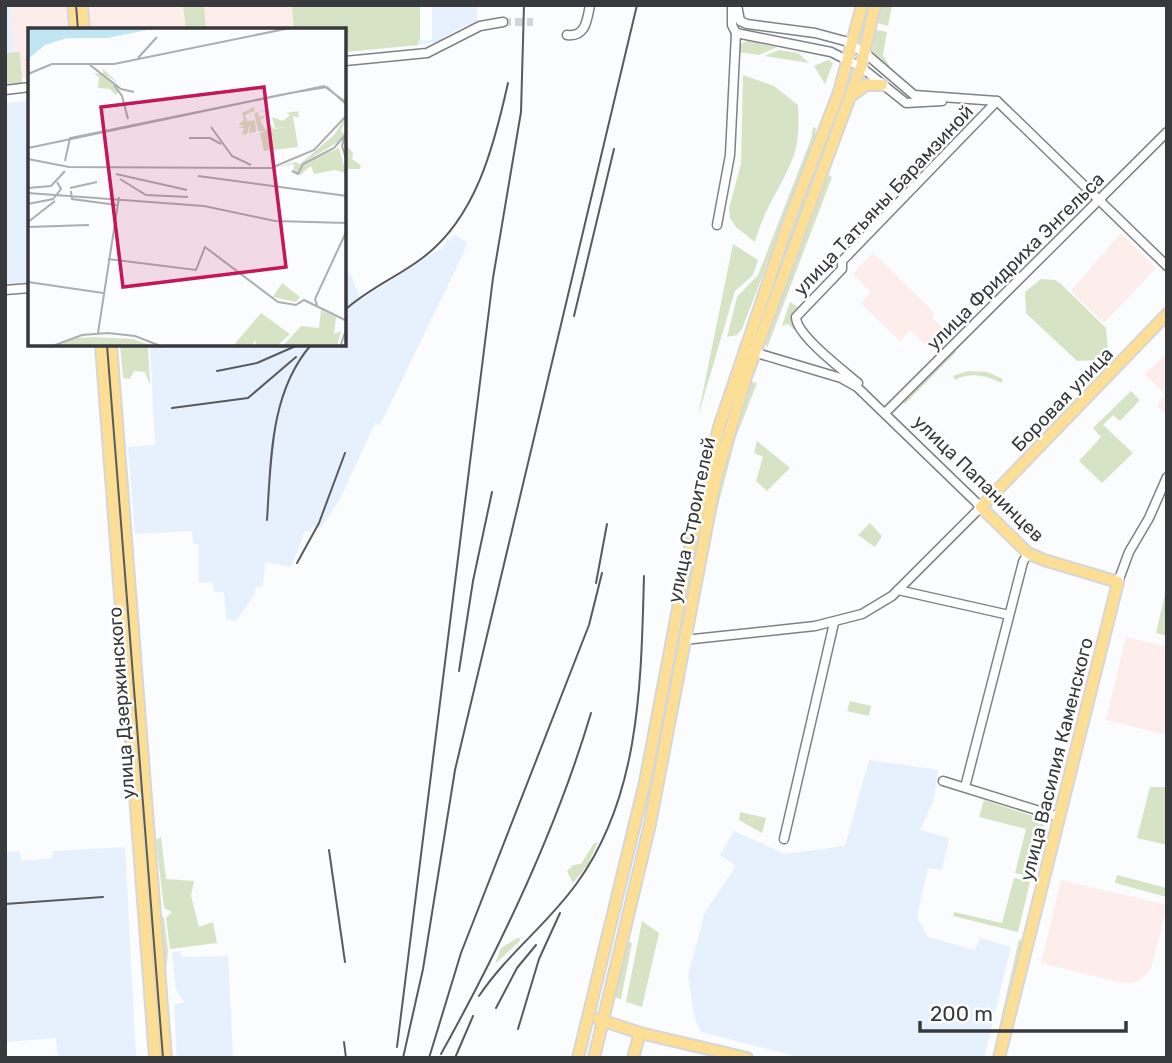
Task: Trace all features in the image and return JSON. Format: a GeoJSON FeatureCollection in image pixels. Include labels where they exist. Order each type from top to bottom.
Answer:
{"type":"FeatureCollection","features":[{"type":"Feature","properties":{"kind":"main road"},"geometry":{"type":"LineString","coordinates":[[73,5],[75,28]]}},
{"type":"Feature","properties":{"kind":"main road"},"geometry":{"type":"LineString","coordinates":[[82,5],[85,28]]}},
{"type":"Feature","properties":{"kind":"main road","name":"улица Строителей"},"geometry":{"type":"LineString","coordinates":[[594,1058],[650,824],[716,478],[749,351],[854,46],[862,5]]}},
{"type":"Feature","properties":{"kind":"main road","name":"улица Строителей"},"geometry":{"type":"LineString","coordinates":[[579,1058],[651,757],[697,516],[719,428],[861,67],[875,5]]}},
{"type":"Feature","properties":{"kind":"main road"},"geometry":{"type":"LineString","coordinates":[[850,96],[866,85],[882,85]]}},
{"type":"Feature","properties":{"kind":"main road","name":"Боровая улица"},"geometry":{"type":"LineString","coordinates":[[981,507],[1167,314]]}},
{"type":"Feature","properties":{"kind":"main road","name":"улица Дзержинского"},"geometry":{"type":"LineString","coordinates":[[101,346],[155,1058]]}},
{"type":"Feature","properties":{"kind":"main road","name":"улица Дзержинского"},"geometry":{"type":"LineString","coordinates":[[111,346],[166,1058]]}},
{"type":"Feature","properties":{"kind":"main road","name":"улица Папанинцев"},"geometry":{"type":"LineString","coordinates":[[981,507],[1028,553],[1044,561],[1118,582]]}},
{"type":"Feature","properties":{"kind":"main road","name":"улица Василия Каменского"},"geometry":{"type":"LineString","coordinates":[[999,1058],[1118,582]]}},
{"type":"Feature","properties":{"kind":"main road"},"geometry":{"type":"LineString","coordinates":[[589,1015],[640,1033],[747,1058]]}},
{"type":"Feature","properties":{"kind":"main road"},"geometry":{"type":"LineString","coordinates":[[634,1058],[640,1033]]}},
{"type":"Feature","properties":{"kind":"main road"},"geometry":{"type":"LineString","coordinates":[[571,1058],[583,1038]]}},
{"type":"Feature","properties":{"kind":"street"},"geometry":{"type":"LineString","coordinates":[[567,35],[582,32],[590,5]]}},
{"type":"Feature","properties":{"kind":"street"},"geometry":{"type":"LineString","coordinates":[[718,225],[730,155],[736,33],[730,15],[732,5]]}},
{"type":"Feature","properties":{"kind":"street"},"geometry":{"type":"LineString","coordinates":[[737,5],[740,21],[747,24],[815,33],[854,46],[914,95],[997,102],[1167,266]]}},
{"type":"Feature","properties":{"kind":"street"},"geometry":{"type":"LineString","coordinates":[[346,61],[427,53],[475,28],[503,22]]}},
{"type":"Feature","properties":{"kind":"street"},"geometry":{"type":"LineString","coordinates":[[736,33],[823,50],[861,67],[906,103],[929,104],[956,98]]}},
{"type":"Feature","properties":{"kind":"street"},"geometry":{"type":"LineString","coordinates":[[5,90],[28,88]]}},
{"type":"Feature","properties":{"kind":"street","name":"улица Татьяны Барамзиной"},"geometry":{"type":"LineString","coordinates":[[796,321],[802,309],[842,268],[842,261],[997,102]]}},
{"type":"Feature","properties":{"kind":"street","name":"улица Фридриха Энгельса"},"geometry":{"type":"LineString","coordinates":[[886,412],[1098,197],[1167,132]]}},
{"type":"Feature","properties":{"kind":"street"},"geometry":{"type":"LineString","coordinates":[[5,290],[28,288]]}},
{"type":"Feature","properties":{"kind":"street","name":"улица Папанинцев"},"geometry":{"type":"LineString","coordinates":[[796,321],[807,337],[981,507]]}},
{"type":"Feature","properties":{"kind":"street","name":"улица Папанинцев"},"geometry":{"type":"LineString","coordinates":[[749,351],[850,382],[866,394]]}},
{"type":"Feature","properties":{"kind":"street"},"geometry":{"type":"LineString","coordinates":[[810,369],[821,360],[823,351]]}},
{"type":"Feature","properties":{"kind":"street"},"geometry":{"type":"LineString","coordinates":[[828,374],[825,365],[832,359]]}},
{"type":"Feature","properties":{"kind":"street","name":"улица Василия Каменского"},"geometry":{"type":"LineString","coordinates":[[1118,582],[1129,552],[1167,477]]}},
{"type":"Feature","properties":{"kind":"street"},"geometry":{"type":"LineString","coordinates":[[684,640],[834,623],[862,614],[898,590],[981,507]]}},
{"type":"Feature","properties":{"kind":"street"},"geometry":{"type":"LineString","coordinates":[[965,787],[1009,615],[1028,553]]}},
{"type":"Feature","properties":{"kind":"street"},"geometry":{"type":"LineString","coordinates":[[898,590],[1009,615]]}},
{"type":"Feature","properties":{"kind":"street"},"geometry":{"type":"LineString","coordinates":[[784,839],[834,623]]}},
{"type":"Feature","properties":{"kind":"street"},"geometry":{"type":"LineString","coordinates":[[943,781],[1059,817]]}},
{"type":"Feature","properties":{"kind":"shaded area"},"geometry":{"type":"Polygon","coordinates":[[[5,5],[11,5],[16,79],[5,80],[5,5]]]}},
{"type":"Feature","properties":{"kind":"shaded area"},"geometry":{"type":"Polygon","coordinates":[[[11,5],[65,5],[67,28],[28,28],[28,78],[16,79],[11,5]]]}},
{"type":"Feature","properties":{"kind":"shaded area"},"geometry":{"type":"Polygon","coordinates":[[[88,5],[420,5],[418,45],[346,52],[346,28],[90,28],[88,5]]]}},
{"type":"Feature","properties":{"kind":"shaded area"},"geometry":{"type":"Polygon","coordinates":[[[432,5],[477,5],[477,22],[460,28],[437,42],[418,45],[417,41],[432,40],[432,5]]]}},
{"type":"Feature","properties":{"kind":"shaded area"},"geometry":{"type":"Polygon","coordinates":[[[28,101],[28,283],[5,285],[5,103],[28,101]]]}},
{"type":"Feature","properties":{"kind":"shaded area"},"geometry":{"type":"Polygon","coordinates":[[[1121,233],[1156,268],[1104,323],[1071,291],[1121,233]]]}},
{"type":"Feature","properties":{"kind":"shaded area"},"geometry":{"type":"Polygon","coordinates":[[[454,235],[467,242],[463,254],[380,425],[375,423],[340,499],[320,529],[313,526],[310,532],[305,531],[291,567],[265,562],[263,586],[255,587],[255,594],[236,621],[226,619],[224,592],[214,592],[213,582],[199,583],[199,544],[193,544],[192,531],[135,534],[128,447],[155,445],[150,346],[346,346],[346,272],[350,273],[361,300],[439,249],[442,250],[447,239],[451,241],[454,235]]]}},
{"type":"Feature","properties":{"kind":"shaded area"},"geometry":{"type":"Polygon","coordinates":[[[873,253],[935,314],[932,318],[944,329],[928,347],[910,330],[900,341],[861,303],[871,292],[853,274],[873,253]]]}},
{"type":"Feature","properties":{"kind":"shaded area"},"geometry":{"type":"Polygon","coordinates":[[[1167,354],[1167,415],[1157,406],[1165,395],[1145,374],[1167,354]]]}},
{"type":"Feature","properties":{"kind":"shaded area"},"geometry":{"type":"Polygon","coordinates":[[[1126,637],[1167,647],[1167,735],[1106,720],[1126,637]]]}},
{"type":"Feature","properties":{"kind":"shaded area"},"geometry":{"type":"Polygon","coordinates":[[[869,760],[938,770],[934,799],[920,830],[949,838],[942,870],[928,868],[917,917],[928,937],[975,950],[980,938],[1011,947],[984,1058],[802,1058],[701,1032],[694,1016],[688,975],[705,912],[736,866],[720,855],[734,831],[785,854],[845,846],[869,760]]]}},
{"type":"Feature","properties":{"kind":"shaded area"},"geometry":{"type":"Polygon","coordinates":[[[125,847],[136,1058],[58,1058],[56,1038],[5,1042],[5,852],[20,851],[21,861],[53,858],[53,851],[125,847]]]}},
{"type":"Feature","properties":{"kind":"shaded area"},"geometry":{"type":"Polygon","coordinates":[[[1061,880],[1167,905],[1151,969],[1144,976],[1133,983],[1122,983],[1041,963],[1061,880]]]}},
{"type":"Feature","properties":{"kind":"shaded area"},"geometry":{"type":"Polygon","coordinates":[[[181,951],[182,957],[228,956],[233,1058],[177,1058],[174,1005],[185,1002],[176,990],[172,952],[181,951]]]}},
{"type":"Feature","properties":{"kind":"green space"},"geometry":{"type":"Polygon","coordinates":[[[183,5],[204,5],[206,28],[186,28],[183,5]]]}},
{"type":"Feature","properties":{"kind":"green space"},"geometry":{"type":"Polygon","coordinates":[[[292,5],[420,5],[418,45],[346,52],[346,28],[294,28],[292,5]]]}},
{"type":"Feature","properties":{"kind":"green space"},"geometry":{"type":"Polygon","coordinates":[[[881,5],[892,5],[888,26],[878,23],[881,5]]]}},
{"type":"Feature","properties":{"kind":"green space"},"geometry":{"type":"Polygon","coordinates":[[[876,30],[887,32],[883,55],[894,74],[872,51],[876,30]]]}},
{"type":"Feature","properties":{"kind":"green space"},"geometry":{"type":"Polygon","coordinates":[[[748,41],[777,47],[759,55],[737,52],[742,43],[748,41]]]}},
{"type":"Feature","properties":{"kind":"green space"},"geometry":{"type":"Polygon","coordinates":[[[779,50],[798,53],[809,63],[764,56],[779,50]]]}},
{"type":"Feature","properties":{"kind":"green space"},"geometry":{"type":"Polygon","coordinates":[[[20,52],[22,83],[28,83],[5,88],[5,53],[20,52]]]}},
{"type":"Feature","properties":{"kind":"green space"},"geometry":{"type":"Polygon","coordinates":[[[828,60],[833,63],[825,84],[814,66],[828,60]]]}},
{"type":"Feature","properties":{"kind":"green space"},"geometry":{"type":"Polygon","coordinates":[[[743,75],[774,86],[798,105],[794,155],[763,219],[755,242],[736,227],[730,218],[729,208],[741,164],[743,75]]]}},
{"type":"Feature","properties":{"kind":"green space"},"geometry":{"type":"Polygon","coordinates":[[[813,127],[816,128],[814,143],[742,329],[737,335],[727,337],[737,297],[758,275],[811,139],[813,127]]]}},
{"type":"Feature","properties":{"kind":"green space"},"geometry":{"type":"Polygon","coordinates":[[[346,145],[353,153],[352,159],[361,165],[360,169],[346,169],[346,145]]]}},
{"type":"Feature","properties":{"kind":"green space"},"geometry":{"type":"Polygon","coordinates":[[[829,175],[832,177],[767,348],[763,339],[815,200],[829,175]]]}},
{"type":"Feature","properties":{"kind":"green space"},"geometry":{"type":"Polygon","coordinates":[[[733,244],[758,260],[753,275],[735,291],[698,416],[733,244]]]}},
{"type":"Feature","properties":{"kind":"green space"},"geometry":{"type":"Polygon","coordinates":[[[1041,279],[1055,280],[1061,284],[1106,328],[1108,349],[1099,360],[1077,361],[1026,313],[1025,292],[1041,279]]]}},
{"type":"Feature","properties":{"kind":"green space"},"geometry":{"type":"Polygon","coordinates":[[[790,302],[798,307],[794,321],[803,338],[788,324],[782,326],[790,302]]]}},
{"type":"Feature","properties":{"kind":"green space"},"geometry":{"type":"Polygon","coordinates":[[[120,346],[148,346],[150,385],[145,372],[134,371],[130,379],[123,378],[120,346]]]}},
{"type":"Feature","properties":{"kind":"green space"},"geometry":{"type":"Polygon","coordinates":[[[953,351],[957,351],[905,404],[902,402],[953,351]]]}},
{"type":"Feature","properties":{"kind":"green space"},"geometry":{"type":"Polygon","coordinates":[[[968,371],[987,372],[1003,379],[1001,383],[984,376],[972,375],[955,380],[953,376],[968,371]]]}},
{"type":"Feature","properties":{"kind":"green space"},"geometry":{"type":"Polygon","coordinates":[[[750,381],[757,383],[736,437],[716,513],[714,509],[750,381]]]}},
{"type":"Feature","properties":{"kind":"green space"},"geometry":{"type":"Polygon","coordinates":[[[1131,391],[1140,400],[1120,421],[1113,415],[1103,425],[1133,453],[1102,483],[1079,461],[1101,437],[1093,428],[1131,391]]]}},
{"type":"Feature","properties":{"kind":"green space"},"geometry":{"type":"Polygon","coordinates":[[[757,441],[790,468],[767,491],[756,481],[763,457],[754,453],[757,441]]]}},
{"type":"Feature","properties":{"kind":"green space"},"geometry":{"type":"Polygon","coordinates":[[[870,523],[882,536],[875,547],[858,535],[870,523]]]}},
{"type":"Feature","properties":{"kind":"green space"},"geometry":{"type":"Polygon","coordinates":[[[1167,586],[1167,636],[1156,633],[1167,586]]]}},
{"type":"Feature","properties":{"kind":"green space"},"geometry":{"type":"Polygon","coordinates":[[[850,701],[871,706],[869,716],[847,711],[850,701]]]}},
{"type":"Feature","properties":{"kind":"green space"},"geometry":{"type":"Polygon","coordinates":[[[1150,787],[1167,787],[1167,845],[1137,838],[1150,787]]]}},
{"type":"Feature","properties":{"kind":"green space"},"geometry":{"type":"Polygon","coordinates":[[[984,800],[1045,820],[1032,877],[1015,873],[1026,829],[979,817],[984,800]]]}},
{"type":"Feature","properties":{"kind":"green space"},"geometry":{"type":"Polygon","coordinates":[[[740,812],[766,818],[762,833],[739,820],[740,812]]]}},
{"type":"Feature","properties":{"kind":"green space"},"geometry":{"type":"Polygon","coordinates":[[[161,837],[166,879],[194,881],[191,896],[199,927],[213,922],[217,943],[170,949],[166,918],[172,912],[164,908],[156,840],[161,837]]]}},
{"type":"Feature","properties":{"kind":"green space"},"geometry":{"type":"Polygon","coordinates":[[[598,842],[587,866],[573,883],[567,871],[573,865],[581,864],[594,843],[598,842]]]}},
{"type":"Feature","properties":{"kind":"green space"},"geometry":{"type":"Polygon","coordinates":[[[1117,875],[1167,888],[1167,897],[1115,883],[1117,875]]]}},
{"type":"Feature","properties":{"kind":"green space"},"geometry":{"type":"Polygon","coordinates":[[[1014,878],[1030,882],[1018,932],[953,916],[954,912],[1002,923],[1014,878]]]}},
{"type":"Feature","properties":{"kind":"green space"},"geometry":{"type":"Polygon","coordinates":[[[160,916],[164,917],[168,951],[166,973],[161,968],[160,916]]]}},
{"type":"Feature","properties":{"kind":"green space"},"geometry":{"type":"Polygon","coordinates":[[[642,921],[659,933],[642,1007],[626,1002],[642,921]]]}},
{"type":"Feature","properties":{"kind":"green space"},"geometry":{"type":"Polygon","coordinates":[[[521,938],[519,942],[495,964],[501,948],[521,938]]]}},
{"type":"Feature","properties":{"kind":"green space"},"geometry":{"type":"Polygon","coordinates":[[[1019,939],[1023,942],[1000,1039],[995,1045],[1019,939]]]}},
{"type":"Feature","properties":{"kind":"green space"},"geometry":{"type":"Polygon","coordinates":[[[626,941],[632,943],[621,999],[613,997],[626,941]]]}},
{"type":"Feature","properties":{"kind":"tunnel"},"geometry":{"type":"LineString","coordinates":[[503,22],[533,22]]}},
{"type":"Feature","properties":{"kind":"tram line"},"geometry":{"type":"LineString","coordinates":[[76,5],[78,28]]}},
{"type":"Feature","properties":{"kind":"tram line"},"geometry":{"type":"LineString","coordinates":[[107,346],[163,1058]]}},
{"type":"Feature","properties":{"kind":"railway"},"geometry":{"type":"LineString","coordinates":[[397,1047],[493,278],[521,112],[524,5]]}},
{"type":"Feature","properties":{"kind":"railway"},"geometry":{"type":"LineString","coordinates":[[403,1058],[423,969],[455,770],[637,5]]}},
{"type":"Feature","properties":{"kind":"railway"},"geometry":{"type":"LineString","coordinates":[[346,309],[421,259],[440,243],[456,223],[480,180],[489,156],[508,83]]}},
{"type":"Feature","properties":{"kind":"railway"},"geometry":{"type":"LineString","coordinates":[[574,316],[614,149]]}},
{"type":"Feature","properties":{"kind":"railway"},"geometry":{"type":"LineString","coordinates":[[217,371],[257,363],[296,346]]}},
{"type":"Feature","properties":{"kind":"railway"},"geometry":{"type":"LineString","coordinates":[[267,520],[272,451],[280,405],[287,384],[310,346]]}},
{"type":"Feature","properties":{"kind":"railway"},"geometry":{"type":"LineString","coordinates":[[172,408],[248,398],[296,357]]}},
{"type":"Feature","properties":{"kind":"railway"},"geometry":{"type":"LineString","coordinates":[[297,563],[319,523],[345,453]]}},
{"type":"Feature","properties":{"kind":"railway"},"geometry":{"type":"LineString","coordinates":[[459,671],[473,581],[492,492]]}},
{"type":"Feature","properties":{"kind":"railway"},"geometry":{"type":"LineString","coordinates":[[596,583],[607,524]]}},
{"type":"Feature","properties":{"kind":"railway"},"geometry":{"type":"LineString","coordinates":[[429,1058],[461,953],[589,625],[602,573]]}},
{"type":"Feature","properties":{"kind":"railway"},"geometry":{"type":"LineString","coordinates":[[479,996],[502,966],[566,898],[598,849],[614,813],[626,775],[633,736],[641,655],[644,576]]}},
{"type":"Feature","properties":{"kind":"railway"},"geometry":{"type":"LineString","coordinates":[[441,1054],[506,930],[544,844],[591,713]]}},
{"type":"Feature","properties":{"kind":"railway"},"geometry":{"type":"LineString","coordinates":[[329,850],[345,962]]}},
{"type":"Feature","properties":{"kind":"railway"},"geometry":{"type":"LineString","coordinates":[[5,904],[103,897]]}},
{"type":"Feature","properties":{"kind":"railway"},"geometry":{"type":"LineString","coordinates":[[518,1029],[539,959],[560,913]]}},
{"type":"Feature","properties":{"kind":"railway"},"geometry":{"type":"LineString","coordinates":[[496,1008],[517,968],[536,945]]}},
{"type":"Feature","properties":{"kind":"railway"},"geometry":{"type":"LineString","coordinates":[[455,1058],[473,1016]]}},
{"type":"Feature","properties":{"kind":"railway"},"geometry":{"type":"LineString","coordinates":[[344,1042],[346,1058]]}}]}
